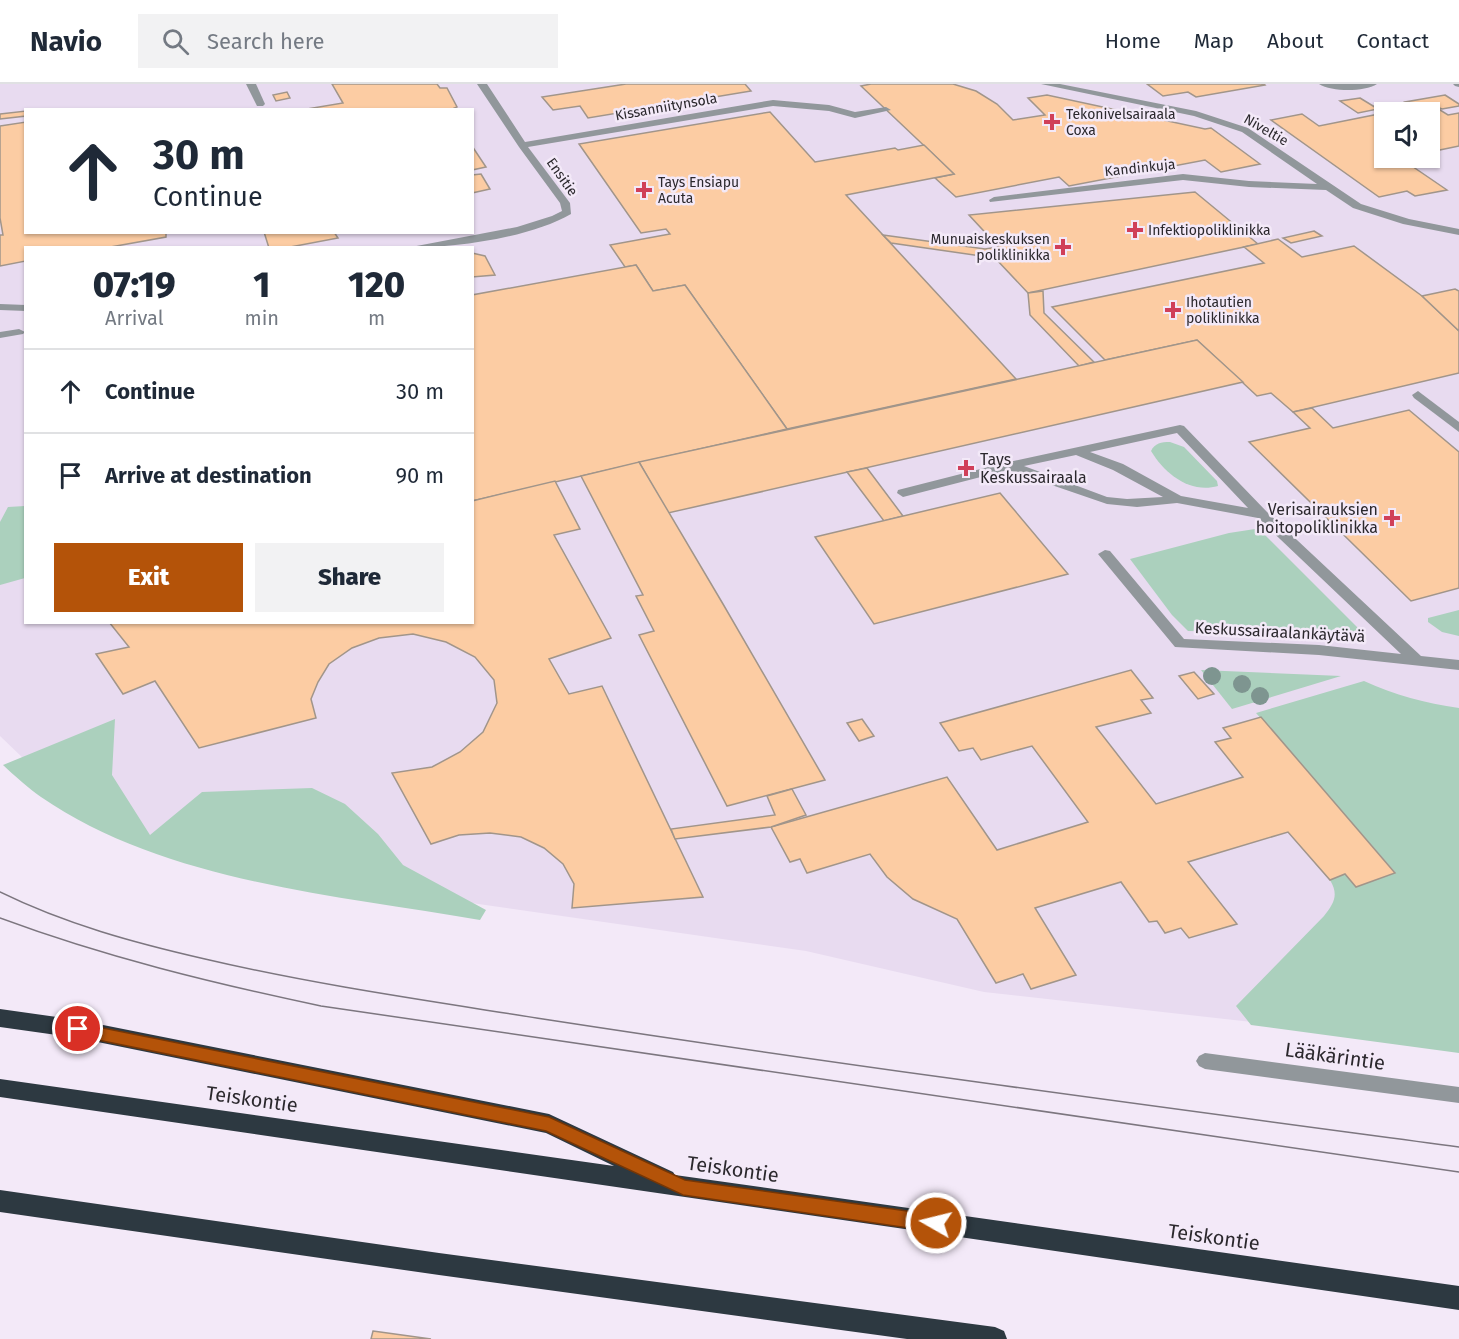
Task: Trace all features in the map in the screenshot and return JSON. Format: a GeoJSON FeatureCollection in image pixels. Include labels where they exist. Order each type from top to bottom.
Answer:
{"type":"FeatureCollection","features":[{"type":"Feature","properties":{"kind":"highway"},"geometry":{"type":"LineString","coordinates":[[0,1018],[78,1029],[549,1124],[683,1187]]}},
{"type":"Feature","properties":{"kind":"highway","name":"Teiskontie"},"geometry":{"type":"LineString","coordinates":[[0,1088],[1459,1298]]}},
{"type":"Feature","properties":{"kind":"highway"},"geometry":{"type":"LineString","coordinates":[[0,1201],[439,1264],[995,1339]]}},
{"type":"Feature","properties":{"kind":"lane"},"geometry":{"type":"LineString","coordinates":[[251,84],[260,104]]}},
{"type":"Feature","properties":{"kind":"lane","name":"Ensitie"},"geometry":{"type":"LineString","coordinates":[[422,246],[548,222],[559,219],[567,212],[565,203],[522,145],[482,84]]}},
{"type":"Feature","properties":{"kind":"lane","name":"Niveltie"},"geometry":{"type":"LineString","coordinates":[[1046,84],[1196,114],[1245,130],[1275,148],[1325,187],[1357,206],[1407,222],[1459,232]]}},
{"type":"Feature","properties":{"kind":"lane"},"geometry":{"type":"LineString","coordinates":[[1324,84],[1353,87],[1372,84]]}},
{"type":"Feature","properties":{"kind":"lane","name":"Kissanniitynsola"},"geometry":{"type":"LineString","coordinates":[[522,145],[773,103],[829,108],[855,114],[886,110]]}},
{"type":"Feature","properties":{"kind":"lane","name":"Kandinkuja"},"geometry":{"type":"LineString","coordinates":[[994,200],[1183,177],[1249,184],[1325,187]]}},
{"type":"Feature","properties":{"kind":"lane"},"geometry":{"type":"LineString","coordinates":[[0,307],[24,308]]}},
{"type":"Feature","properties":{"kind":"lane"},"geometry":{"type":"LineString","coordinates":[[0,335],[20,332]]}},
{"type":"Feature","properties":{"kind":"lane"},"geometry":{"type":"LineString","coordinates":[[1418,395],[1459,428]]}},
{"type":"Feature","properties":{"kind":"lane"},"geometry":{"type":"LineString","coordinates":[[903,493],[1004,467],[1180,429],[1262,515],[1416,660]]}},
{"type":"Feature","properties":{"kind":"lane"},"geometry":{"type":"LineString","coordinates":[[1076,451],[1118,467],[1177,499]]}},
{"type":"Feature","properties":{"kind":"lane"},"geometry":{"type":"LineString","coordinates":[[1004,467],[1027,470],[1096,498],[1121,503],[1177,499],[1262,515]]}},
{"type":"Feature","properties":{"kind":"lane","name":"Keskussairaalankäytävä"},"geometry":{"type":"LineString","coordinates":[[1105,554],[1180,644],[1319,650],[1459,665]]}},
{"type":"Feature","properties":{"kind":"lane","name":"Lääkärintie"},"geometry":{"type":"LineString","coordinates":[[1205,1060],[1459,1095]]}},
{"type":"Feature","properties":{"kind":"shaded area","name":"Tays Keskussairaala"},"geometry":{"type":"Polygon","coordinates":[[[0,84],[1459,84],[1459,708],[1444,888],[1314,1029],[984,992],[806,951],[213,866],[73,806],[0,736],[0,84]]]}},
{"type":"Feature","properties":{"kind":"green space"},"geometry":{"type":"Polygon","coordinates":[[[1170,442],[1184,447],[1217,481],[1218,486],[1208,488],[1188,485],[1163,467],[1151,451],[1154,446],[1170,442]]]}},
{"type":"Feature","properties":{"kind":"green space"},"geometry":{"type":"Polygon","coordinates":[[[24,506],[24,578],[0,585],[0,522],[8,507],[24,506]]]}},
{"type":"Feature","properties":{"kind":"green space"},"geometry":{"type":"Polygon","coordinates":[[[1255,529],[1266,536],[1357,627],[1365,639],[1353,640],[1326,634],[1188,631],[1172,615],[1130,559],[1229,533],[1255,529]]]}},
{"type":"Feature","properties":{"kind":"green space"},"geometry":{"type":"Polygon","coordinates":[[[1459,610],[1459,636],[1442,632],[1428,622],[1428,618],[1459,610]]]}},
{"type":"Feature","properties":{"kind":"green space"},"geometry":{"type":"Polygon","coordinates":[[[1201,670],[1341,676],[1232,709],[1201,670]]]}},
{"type":"Feature","properties":{"kind":"green space"},"geometry":{"type":"Polygon","coordinates":[[[1364,681],[1410,698],[1459,708],[1459,1053],[1251,1025],[1236,1006],[1324,916],[1333,903],[1335,895],[1330,880],[1345,874],[1356,887],[1395,872],[1256,713],[1364,681]]]}},
{"type":"Feature","properties":{"kind":"green space"},"geometry":{"type":"Polygon","coordinates":[[[115,719],[112,775],[150,835],[202,792],[312,788],[345,804],[378,834],[403,865],[486,910],[480,920],[311,893],[196,867],[141,849],[89,826],[41,797],[3,765],[115,719]]]}},
{"type":"Feature","properties":{"kind":"building"},"geometry":{"type":"Polygon","coordinates":[[[332,84],[437,84],[440,88],[447,88],[457,107],[313,108],[343,103],[332,84]]]}},
{"type":"Feature","properties":{"kind":"building"},"geometry":{"type":"Polygon","coordinates":[[[626,84],[745,84],[751,91],[588,118],[580,106],[553,110],[542,97],[626,84]]]}},
{"type":"Feature","properties":{"kind":"building"},"geometry":{"type":"Polygon","coordinates":[[[953,84],[976,91],[997,104],[1013,120],[1045,115],[1028,98],[1047,95],[1205,129],[1211,128],[1260,164],[1221,172],[1205,160],[1069,186],[1059,177],[956,197],[935,178],[954,174],[861,86],[953,84]]]}},
{"type":"Feature","properties":{"kind":"building"},"geometry":{"type":"Polygon","coordinates":[[[1147,84],[1265,85],[1196,97],[1188,92],[1163,96],[1147,84]]]}},
{"type":"Feature","properties":{"kind":"building"},"geometry":{"type":"Polygon","coordinates":[[[287,92],[290,98],[276,101],[273,95],[287,92]]]}},
{"type":"Feature","properties":{"kind":"building"},"geometry":{"type":"Polygon","coordinates":[[[1445,95],[1459,106],[1442,109],[1440,102],[1405,102],[1445,95]]]}},
{"type":"Feature","properties":{"kind":"building"},"geometry":{"type":"Polygon","coordinates":[[[1360,98],[1374,107],[1374,110],[1358,113],[1340,101],[1360,98]]]}},
{"type":"Feature","properties":{"kind":"building"},"geometry":{"type":"Polygon","coordinates":[[[1440,110],[1448,115],[1459,113],[1459,146],[1440,150],[1440,110]]]}},
{"type":"Feature","properties":{"kind":"building"},"geometry":{"type":"Polygon","coordinates":[[[24,111],[24,116],[0,119],[0,114],[24,111]]]}},
{"type":"Feature","properties":{"kind":"building"},"geometry":{"type":"Polygon","coordinates":[[[770,112],[815,162],[924,145],[954,174],[846,195],[1016,379],[787,429],[685,285],[653,291],[636,265],[625,267],[610,245],[670,234],[666,229],[641,233],[579,144],[770,112]]]}},
{"type":"Feature","properties":{"kind":"building"},"geometry":{"type":"Polygon","coordinates":[[[1302,114],[1319,126],[1374,115],[1374,168],[1415,168],[1447,190],[1415,196],[1407,191],[1379,197],[1271,120],[1302,114]]]}},
{"type":"Feature","properties":{"kind":"building"},"geometry":{"type":"Polygon","coordinates":[[[24,122],[24,234],[166,234],[166,237],[116,246],[24,246],[24,261],[0,266],[0,235],[3,235],[0,218],[0,126],[24,122]]]}},
{"type":"Feature","properties":{"kind":"building"},"geometry":{"type":"Polygon","coordinates":[[[474,149],[486,167],[474,170],[474,149]]]}},
{"type":"Feature","properties":{"kind":"building"},"geometry":{"type":"Polygon","coordinates":[[[481,174],[490,189],[474,193],[474,175],[481,174]]]}},
{"type":"Feature","properties":{"kind":"building"},"geometry":{"type":"Polygon","coordinates":[[[1195,192],[1258,244],[1028,293],[995,258],[1007,256],[969,215],[1195,192]]]}},
{"type":"Feature","properties":{"kind":"building"},"geometry":{"type":"Polygon","coordinates":[[[1314,231],[1322,236],[1291,243],[1283,238],[1314,231]]]}},
{"type":"Feature","properties":{"kind":"building"},"geometry":{"type":"Polygon","coordinates":[[[265,234],[335,234],[338,238],[296,246],[268,246],[265,234]]]}},
{"type":"Feature","properties":{"kind":"building"},"geometry":{"type":"Polygon","coordinates":[[[883,235],[985,249],[998,247],[1007,256],[995,258],[891,243],[883,235]]]}},
{"type":"Feature","properties":{"kind":"building"},"geometry":{"type":"Polygon","coordinates":[[[1278,239],[1302,257],[1354,246],[1422,296],[1459,331],[1459,373],[1293,412],[1271,393],[1257,396],[1197,340],[1105,360],[1052,307],[1264,263],[1244,247],[1278,239]]]}},
{"type":"Feature","properties":{"kind":"building"},"geometry":{"type":"Polygon","coordinates":[[[474,253],[485,256],[495,275],[474,277],[474,253]]]}},
{"type":"Feature","properties":{"kind":"building"},"geometry":{"type":"Polygon","coordinates":[[[636,265],[653,291],[685,285],[787,429],[474,501],[474,295],[636,265]]]}},
{"type":"Feature","properties":{"kind":"building"},"geometry":{"type":"Polygon","coordinates":[[[1455,289],[1459,291],[1459,331],[1422,296],[1455,289]]]}},
{"type":"Feature","properties":{"kind":"building"},"geometry":{"type":"Polygon","coordinates":[[[1043,291],[1044,313],[1094,362],[1079,366],[1030,315],[1028,293],[1043,291]]]}},
{"type":"Feature","properties":{"kind":"building"},"geometry":{"type":"Polygon","coordinates":[[[1197,340],[1243,382],[668,513],[639,462],[1197,340]]]}},
{"type":"Feature","properties":{"kind":"building"},"geometry":{"type":"Polygon","coordinates":[[[1312,408],[1333,428],[1409,410],[1459,452],[1459,588],[1411,601],[1249,442],[1310,428],[1293,412],[1312,408]]]}},
{"type":"Feature","properties":{"kind":"building"},"geometry":{"type":"Polygon","coordinates":[[[639,462],[825,780],[727,806],[639,635],[654,631],[636,596],[643,595],[581,476],[639,462]]]}},
{"type":"Feature","properties":{"kind":"building"},"geometry":{"type":"Polygon","coordinates":[[[867,468],[903,516],[884,521],[847,472],[867,468]]]}},
{"type":"Feature","properties":{"kind":"building"},"geometry":{"type":"Polygon","coordinates":[[[555,481],[580,529],[554,535],[611,638],[549,659],[569,694],[602,686],[703,897],[572,908],[574,884],[563,864],[544,848],[521,837],[490,833],[459,835],[431,844],[392,773],[432,767],[460,752],[483,732],[497,703],[494,680],[475,657],[446,642],[413,634],[379,638],[352,648],[329,664],[318,682],[311,699],[316,718],[199,748],[155,681],[123,694],[96,654],[129,647],[111,624],[474,624],[474,501],[555,481]]]}},
{"type":"Feature","properties":{"kind":"building"},"geometry":{"type":"Polygon","coordinates":[[[1000,493],[1068,574],[874,624],[815,537],[1000,493]]]}},
{"type":"Feature","properties":{"kind":"building"},"geometry":{"type":"Polygon","coordinates":[[[1131,670],[1153,698],[1141,700],[1151,713],[1096,727],[1156,804],[1243,777],[1215,742],[1231,738],[1223,728],[1261,717],[1395,873],[1356,887],[1345,874],[1330,880],[1288,832],[1188,862],[1237,924],[1189,938],[1181,928],[1165,933],[1157,921],[1149,922],[1121,882],[1035,908],[1076,975],[1031,989],[1023,974],[996,983],[957,919],[913,899],[887,877],[870,854],[807,873],[800,859],[790,862],[771,827],[947,777],[997,850],[1088,822],[1032,746],[981,760],[973,748],[959,751],[940,723],[1131,670]]]}},
{"type":"Feature","properties":{"kind":"building"},"geometry":{"type":"Polygon","coordinates":[[[1194,672],[1214,694],[1198,699],[1179,676],[1194,672]]]}},
{"type":"Feature","properties":{"kind":"building"},"geometry":{"type":"Polygon","coordinates":[[[862,719],[874,736],[859,741],[847,723],[862,719]]]}},
{"type":"Feature","properties":{"kind":"building"},"geometry":{"type":"Polygon","coordinates":[[[792,789],[806,815],[771,827],[675,839],[671,829],[775,815],[767,796],[792,789]]]}},
{"type":"Feature","properties":{"kind":"building"},"geometry":{"type":"Polygon","coordinates":[[[373,1331],[431,1339],[371,1339],[373,1331]]]}},
{"type":"Feature","properties":{"kind":"tram line"},"geometry":{"type":"LineString","coordinates":[[0,892],[50,914],[127,939],[179,953],[331,985],[772,1053],[1459,1147]]}},
{"type":"Feature","properties":{"kind":"tram line"},"geometry":{"type":"LineString","coordinates":[[0,918],[79,945],[159,968],[321,1006],[1459,1172]]}},
{"type":"Feature","properties":{"kind":"place","name":"Tekonivelsairaala Coxa"},"geometry":{"type":"Point","coordinates":[1052,122]}},
{"type":"Feature","properties":{"kind":"place","name":"Tays Ensiapu Acuta"},"geometry":{"type":"Point","coordinates":[644,190]}},
{"type":"Feature","properties":{"kind":"place","name":"Infektiopoliklinikka"},"geometry":{"type":"Point","coordinates":[1135,230]}},
{"type":"Feature","properties":{"kind":"place","name":"Munuaiskeskuksen poliklinikka"},"geometry":{"type":"Point","coordinates":[1063,247]}},
{"type":"Feature","properties":{"kind":"place","name":"Ihotautien poliklinikka"},"geometry":{"type":"Point","coordinates":[1173,310]}},
{"type":"Feature","properties":{"kind":"place","name":"Tays Keskussairaala"},"geometry":{"type":"Point","coordinates":[966,468]}},
{"type":"Feature","properties":{"kind":"place","name":"Verisairauksien hoitopoliklinikka"},"geometry":{"type":"Point","coordinates":[1392,518]}},
{"type":"Feature","properties":{"kind":"route"},"geometry":{"type":"LineString","coordinates":[[78,1029],[549,1124],[683,1187],[936,1223]]}}]}
